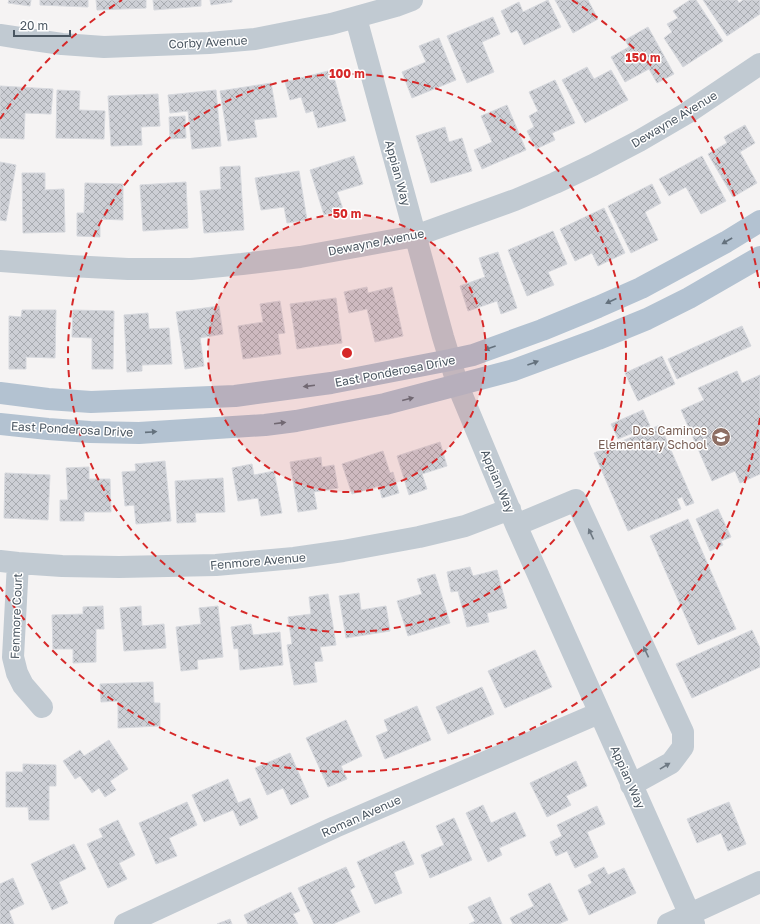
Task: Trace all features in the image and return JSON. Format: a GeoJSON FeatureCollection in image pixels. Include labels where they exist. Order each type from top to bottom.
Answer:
{"type":"FeatureCollection","features":[{"type":"Feature","properties":{"kind":"main road","name":"East Ponderosa Drive"},"geometry":{"type":"LineString","coordinates":[[0,393],[90,402],[235,396],[331,383],[473,355],[542,330],[620,298],[726,242],[760,221]]}},
{"type":"Feature","properties":{"kind":"main road","name":"East Ponderosa Drive"},"geometry":{"type":"LineString","coordinates":[[0,424],[90,432],[139,433],[265,425],[296,421],[385,404],[514,370],[598,339],[640,322],[689,298],[760,257]]}},
{"type":"Feature","properties":{"kind":"street","name":"Corby Avenue"},"geometry":{"type":"LineString","coordinates":[[0,35],[55,43],[104,46],[209,43],[255,39],[331,24],[356,18],[412,0]]}},
{"type":"Feature","properties":{"kind":"street","name":"Appian Way"},"geometry":{"type":"LineString","coordinates":[[356,18],[443,337],[458,386],[513,517],[599,713],[692,919]]}},
{"type":"Feature","properties":{"kind":"street","name":"Dewayne Avenue"},"geometry":{"type":"LineString","coordinates":[[0,261],[128,269],[191,269],[300,257],[416,236],[515,200],[593,165],[639,141],[686,113],[760,64]]}},
{"type":"Feature","properties":{"kind":"street","name":"Fenmore Avenue"},"geometry":{"type":"LineString","coordinates":[[9,562],[62,566],[134,567],[216,565],[294,558],[343,551],[419,537],[513,517],[576,500],[683,732],[683,747],[671,763],[631,785]]}},
{"type":"Feature","properties":{"kind":"street","name":"Fenmore Court"},"geometry":{"type":"LineString","coordinates":[[9,562],[13,657],[17,673],[23,684],[42,707]]}},
{"type":"Feature","properties":{"kind":"street","name":"Roman Avenue"},"geometry":{"type":"LineString","coordinates":[[124,924],[335,826],[599,713]]}},
{"type":"Feature","properties":{"kind":"street"},"geometry":{"type":"LineString","coordinates":[[668,924],[692,919],[760,882]]}},
{"type":"Feature","properties":{"kind":"building"},"geometry":{"type":"Polygon","coordinates":[[[9,0],[31,0],[30,6],[8,3],[9,0]]]}},
{"type":"Feature","properties":{"kind":"building"},"geometry":{"type":"Polygon","coordinates":[[[40,0],[88,0],[88,7],[40,5],[40,0]]]}},
{"type":"Feature","properties":{"kind":"building"},"geometry":{"type":"Polygon","coordinates":[[[96,0],[146,0],[146,8],[97,10],[96,0]]]}},
{"type":"Feature","properties":{"kind":"building"},"geometry":{"type":"Polygon","coordinates":[[[153,0],[201,0],[201,6],[154,10],[153,0]]]}},
{"type":"Feature","properties":{"kind":"building"},"geometry":{"type":"Polygon","coordinates":[[[210,0],[232,0],[232,2],[211,5],[210,0]]]}},
{"type":"Feature","properties":{"kind":"building"},"geometry":{"type":"Polygon","coordinates":[[[548,0],[561,27],[524,45],[517,30],[511,33],[501,11],[519,2],[523,12],[548,0]]]}},
{"type":"Feature","properties":{"kind":"building"},"geometry":{"type":"Polygon","coordinates":[[[555,0],[588,0],[598,19],[573,33],[555,0]]]}},
{"type":"Feature","properties":{"kind":"building"},"geometry":{"type":"Polygon","coordinates":[[[690,0],[696,0],[723,41],[683,67],[664,38],[672,32],[667,24],[678,18],[673,11],[690,0]]]}},
{"type":"Feature","properties":{"kind":"building"},"geometry":{"type":"Polygon","coordinates":[[[703,0],[737,0],[739,3],[743,0],[760,0],[760,14],[727,36],[703,0]]]}},
{"type":"Feature","properties":{"kind":"building"},"geometry":{"type":"Polygon","coordinates":[[[493,17],[500,34],[482,42],[494,72],[467,83],[447,36],[493,17]]]}},
{"type":"Feature","properties":{"kind":"building"},"geometry":{"type":"Polygon","coordinates":[[[648,27],[674,74],[657,83],[649,69],[625,82],[611,57],[629,47],[625,40],[648,27]]]}},
{"type":"Feature","properties":{"kind":"building"},"geometry":{"type":"Polygon","coordinates":[[[439,38],[456,80],[412,98],[402,72],[426,62],[419,46],[439,38]]]}},
{"type":"Feature","properties":{"kind":"building"},"geometry":{"type":"Polygon","coordinates":[[[587,67],[594,79],[611,70],[628,100],[585,123],[562,80],[587,67]]]}},
{"type":"Feature","properties":{"kind":"building"},"geometry":{"type":"Polygon","coordinates":[[[332,70],[346,121],[318,128],[313,111],[306,113],[301,97],[290,100],[285,82],[332,70]]]}},
{"type":"Feature","properties":{"kind":"building"},"geometry":{"type":"Polygon","coordinates":[[[555,80],[575,123],[552,133],[555,140],[536,149],[527,131],[534,127],[529,116],[538,111],[529,92],[555,80]]]}},
{"type":"Feature","properties":{"kind":"building"},"geometry":{"type":"Polygon","coordinates":[[[271,83],[277,117],[254,120],[257,137],[228,141],[220,91],[271,83]]]}},
{"type":"Feature","properties":{"kind":"building"},"geometry":{"type":"Polygon","coordinates":[[[0,86],[53,89],[51,114],[25,113],[24,139],[0,138],[0,86]]]}},
{"type":"Feature","properties":{"kind":"building"},"geometry":{"type":"Polygon","coordinates":[[[57,90],[80,91],[79,110],[105,111],[104,139],[56,138],[57,90]]]}},
{"type":"Feature","properties":{"kind":"building"},"geometry":{"type":"Polygon","coordinates":[[[216,90],[221,146],[192,149],[188,111],[170,113],[168,95],[216,90]]]}},
{"type":"Feature","properties":{"kind":"building"},"geometry":{"type":"Polygon","coordinates":[[[158,94],[160,126],[141,127],[142,145],[111,146],[108,96],[158,94]]]}},
{"type":"Feature","properties":{"kind":"building"},"geometry":{"type":"Polygon","coordinates":[[[507,105],[526,150],[482,169],[474,150],[492,142],[481,116],[507,105]]]}},
{"type":"Feature","properties":{"kind":"building"},"geometry":{"type":"Polygon","coordinates":[[[185,116],[186,138],[170,139],[169,117],[185,116]]]}},
{"type":"Feature","properties":{"kind":"building"},"geometry":{"type":"Polygon","coordinates":[[[745,125],[755,143],[740,152],[757,183],[733,197],[708,154],[727,143],[724,137],[745,125]]]}},
{"type":"Feature","properties":{"kind":"building"},"geometry":{"type":"Polygon","coordinates":[[[445,127],[449,142],[462,138],[472,171],[431,183],[416,136],[445,127]]]}},
{"type":"Feature","properties":{"kind":"building"},"geometry":{"type":"Polygon","coordinates":[[[354,156],[363,184],[337,192],[343,209],[324,215],[310,170],[354,156]]]}},
{"type":"Feature","properties":{"kind":"building"},"geometry":{"type":"Polygon","coordinates":[[[702,156],[726,201],[701,214],[686,187],[669,196],[659,179],[702,156]]]}},
{"type":"Feature","properties":{"kind":"building"},"geometry":{"type":"Polygon","coordinates":[[[0,162],[16,165],[6,221],[0,220],[0,162]]]}},
{"type":"Feature","properties":{"kind":"building"},"geometry":{"type":"Polygon","coordinates":[[[240,166],[244,230],[204,233],[200,191],[221,189],[220,167],[240,166]]]}},
{"type":"Feature","properties":{"kind":"building"},"geometry":{"type":"Polygon","coordinates":[[[299,171],[307,220],[287,223],[284,207],[261,210],[255,178],[299,171]]]}},
{"type":"Feature","properties":{"kind":"building"},"geometry":{"type":"Polygon","coordinates":[[[22,173],[45,173],[45,190],[64,189],[65,232],[23,233],[22,173]]]}},
{"type":"Feature","properties":{"kind":"building"},"geometry":{"type":"Polygon","coordinates":[[[186,182],[188,228],[143,231],[140,185],[186,182]]]}},
{"type":"Feature","properties":{"kind":"building"},"geometry":{"type":"Polygon","coordinates":[[[85,183],[123,184],[123,220],[100,219],[100,237],[77,236],[77,213],[84,213],[85,183]]]}},
{"type":"Feature","properties":{"kind":"building"},"geometry":{"type":"Polygon","coordinates":[[[652,184],[661,203],[645,212],[658,240],[631,253],[608,206],[652,184]]]}},
{"type":"Feature","properties":{"kind":"building"},"geometry":{"type":"Polygon","coordinates":[[[604,208],[625,253],[598,266],[592,253],[575,261],[560,229],[604,208]]]}},
{"type":"Feature","properties":{"kind":"building"},"geometry":{"type":"Polygon","coordinates":[[[553,231],[567,264],[548,272],[554,285],[527,296],[508,250],[553,231]]]}},
{"type":"Feature","properties":{"kind":"building"},"geometry":{"type":"Polygon","coordinates":[[[498,252],[517,308],[501,314],[497,301],[468,311],[460,286],[485,277],[479,258],[498,252]]]}},
{"type":"Feature","properties":{"kind":"building"},"geometry":{"type":"Polygon","coordinates":[[[367,287],[368,293],[392,287],[403,336],[375,342],[367,309],[349,313],[344,292],[367,287]]]}},
{"type":"Feature","properties":{"kind":"building"},"geometry":{"type":"Polygon","coordinates":[[[336,298],[342,343],[297,349],[290,304],[336,298]]]}},
{"type":"Feature","properties":{"kind":"building"},"geometry":{"type":"Polygon","coordinates":[[[280,301],[285,333],[278,334],[281,354],[243,359],[238,326],[263,322],[260,304],[280,301]]]}},
{"type":"Feature","properties":{"kind":"building"},"geometry":{"type":"Polygon","coordinates":[[[219,306],[223,334],[200,338],[204,366],[185,369],[176,312],[219,306]]]}},
{"type":"Feature","properties":{"kind":"building"},"geometry":{"type":"Polygon","coordinates":[[[22,310],[56,310],[55,358],[26,357],[26,369],[9,369],[9,316],[21,317],[22,310]]]}},
{"type":"Feature","properties":{"kind":"building"},"geometry":{"type":"Polygon","coordinates":[[[73,310],[114,311],[113,369],[92,369],[92,338],[72,337],[73,310]]]}},
{"type":"Feature","properties":{"kind":"building"},"geometry":{"type":"Polygon","coordinates":[[[148,313],[149,329],[169,328],[172,364],[142,365],[142,371],[127,372],[124,315],[148,313]]]}},
{"type":"Feature","properties":{"kind":"building"},"geometry":{"type":"Polygon","coordinates":[[[742,326],[751,346],[677,379],[668,359],[742,326]]]}},
{"type":"Feature","properties":{"kind":"building"},"geometry":{"type":"Polygon","coordinates":[[[662,356],[675,384],[638,401],[625,373],[662,356]]]}},
{"type":"Feature","properties":{"kind":"building"},"geometry":{"type":"Polygon","coordinates":[[[737,371],[742,383],[760,375],[760,474],[740,483],[735,471],[712,481],[681,410],[704,400],[698,388],[737,371]]]}},
{"type":"Feature","properties":{"kind":"building"},"geometry":{"type":"Polygon","coordinates":[[[643,410],[650,426],[618,439],[611,424],[643,410]]]}},
{"type":"Feature","properties":{"kind":"building"},"geometry":{"type":"Polygon","coordinates":[[[660,425],[694,503],[686,506],[682,497],[677,499],[681,509],[628,531],[594,453],[660,425]]]}},
{"type":"Feature","properties":{"kind":"building"},"geometry":{"type":"Polygon","coordinates":[[[440,442],[447,466],[422,474],[427,489],[409,495],[397,456],[440,442]]]}},
{"type":"Feature","properties":{"kind":"building"},"geometry":{"type":"Polygon","coordinates":[[[383,451],[390,473],[393,472],[399,493],[382,498],[379,486],[352,494],[342,464],[383,451]]]}},
{"type":"Feature","properties":{"kind":"building"},"geometry":{"type":"Polygon","coordinates":[[[321,457],[322,467],[334,465],[338,488],[314,492],[317,509],[298,512],[290,462],[321,457]]]}},
{"type":"Feature","properties":{"kind":"building"},"geometry":{"type":"Polygon","coordinates":[[[165,461],[171,521],[136,524],[134,505],[125,506],[122,472],[136,471],[135,464],[165,461]]]}},
{"type":"Feature","properties":{"kind":"building"},"geometry":{"type":"Polygon","coordinates":[[[252,464],[254,475],[274,471],[282,513],[261,516],[258,498],[238,501],[232,468],[252,464]]]}},
{"type":"Feature","properties":{"kind":"building"},"geometry":{"type":"Polygon","coordinates":[[[89,467],[89,479],[110,479],[111,512],[84,512],[84,521],[60,521],[60,500],[68,500],[66,468],[89,467]]]}},
{"type":"Feature","properties":{"kind":"building"},"geometry":{"type":"Polygon","coordinates":[[[5,473],[50,475],[48,520],[4,518],[5,473]]]}},
{"type":"Feature","properties":{"kind":"building"},"geometry":{"type":"Polygon","coordinates":[[[223,478],[225,512],[195,513],[196,522],[177,523],[175,481],[223,478]]]}},
{"type":"Feature","properties":{"kind":"building"},"geometry":{"type":"Polygon","coordinates":[[[718,509],[731,537],[721,541],[723,545],[710,551],[696,519],[718,509]]]}},
{"type":"Feature","properties":{"kind":"building"},"geometry":{"type":"Polygon","coordinates":[[[688,519],[736,629],[698,645],[650,536],[688,519]]]}},
{"type":"Feature","properties":{"kind":"building"},"geometry":{"type":"Polygon","coordinates":[[[470,567],[473,576],[497,570],[507,608],[487,613],[489,622],[467,627],[458,591],[451,592],[447,572],[470,567]]]}},
{"type":"Feature","properties":{"kind":"building"},"geometry":{"type":"Polygon","coordinates":[[[435,574],[450,623],[408,636],[397,601],[422,594],[417,579],[435,574]]]}},
{"type":"Feature","properties":{"kind":"building"},"geometry":{"type":"Polygon","coordinates":[[[359,593],[361,610],[386,606],[390,631],[346,638],[339,596],[359,593]]]}},
{"type":"Feature","properties":{"kind":"building"},"geometry":{"type":"Polygon","coordinates":[[[328,594],[336,645],[320,647],[323,661],[314,662],[317,682],[294,685],[287,645],[292,644],[288,617],[311,614],[309,597],[328,594]]]}},
{"type":"Feature","properties":{"kind":"building"},"geometry":{"type":"Polygon","coordinates":[[[103,606],[104,629],[96,629],[96,662],[73,663],[73,649],[53,649],[52,615],[83,614],[83,607],[103,606]]]}},
{"type":"Feature","properties":{"kind":"building"},"geometry":{"type":"Polygon","coordinates":[[[141,606],[142,626],[164,624],[166,648],[124,651],[120,608],[141,606]]]}},
{"type":"Feature","properties":{"kind":"building"},"geometry":{"type":"Polygon","coordinates":[[[218,606],[223,657],[197,660],[198,669],[181,671],[176,627],[201,624],[199,608],[218,606]]]}},
{"type":"Feature","properties":{"kind":"building"},"geometry":{"type":"Polygon","coordinates":[[[251,624],[253,635],[280,632],[283,665],[240,670],[238,648],[234,649],[231,627],[251,624]]]}},
{"type":"Feature","properties":{"kind":"building"},"geometry":{"type":"Polygon","coordinates":[[[752,630],[760,648],[760,667],[692,698],[676,664],[752,630]]]}},
{"type":"Feature","properties":{"kind":"building"},"geometry":{"type":"Polygon","coordinates":[[[535,650],[552,687],[505,708],[488,671],[535,650]]]}},
{"type":"Feature","properties":{"kind":"building"},"geometry":{"type":"Polygon","coordinates":[[[153,682],[154,703],[160,703],[160,726],[118,728],[118,701],[101,702],[100,684],[153,682]]]}},
{"type":"Feature","properties":{"kind":"building"},"geometry":{"type":"Polygon","coordinates":[[[482,687],[494,714],[448,734],[436,707],[482,687]]]}},
{"type":"Feature","properties":{"kind":"building"},"geometry":{"type":"Polygon","coordinates":[[[417,706],[431,740],[385,759],[376,736],[388,731],[384,720],[417,706]]]}},
{"type":"Feature","properties":{"kind":"building"},"geometry":{"type":"Polygon","coordinates":[[[346,720],[362,756],[341,766],[347,779],[328,787],[306,738],[346,720]]]}},
{"type":"Feature","properties":{"kind":"building"},"geometry":{"type":"Polygon","coordinates":[[[109,740],[128,769],[110,781],[116,790],[105,797],[99,788],[92,793],[80,776],[75,779],[63,761],[80,750],[84,756],[109,740]]]}},
{"type":"Feature","properties":{"kind":"building"},"geometry":{"type":"Polygon","coordinates":[[[290,753],[309,797],[291,805],[283,788],[267,795],[255,768],[290,753]]]}},
{"type":"Feature","properties":{"kind":"building"},"geometry":{"type":"Polygon","coordinates":[[[576,761],[587,786],[566,796],[571,805],[547,817],[530,783],[576,761]]]}},
{"type":"Feature","properties":{"kind":"building"},"geometry":{"type":"Polygon","coordinates":[[[23,764],[56,765],[56,786],[49,786],[49,820],[29,820],[28,807],[6,807],[6,772],[23,772],[23,764]]]}},
{"type":"Feature","properties":{"kind":"building"},"geometry":{"type":"Polygon","coordinates":[[[228,779],[238,803],[250,798],[258,818],[240,826],[233,810],[204,822],[192,795],[228,779]]]}},
{"type":"Feature","properties":{"kind":"building"},"geometry":{"type":"Polygon","coordinates":[[[187,802],[197,825],[169,838],[177,856],[156,864],[139,823],[187,802]]]}},
{"type":"Feature","properties":{"kind":"building"},"geometry":{"type":"Polygon","coordinates":[[[729,802],[746,844],[728,851],[721,833],[697,843],[687,819],[729,802]]]}},
{"type":"Feature","properties":{"kind":"building"},"geometry":{"type":"Polygon","coordinates":[[[483,805],[491,823],[515,812],[526,836],[499,848],[502,855],[488,862],[466,813],[483,805]]]}},
{"type":"Feature","properties":{"kind":"building"},"geometry":{"type":"Polygon","coordinates":[[[597,806],[605,824],[587,832],[598,857],[575,868],[567,851],[556,856],[550,842],[562,836],[557,825],[597,806]]]}},
{"type":"Feature","properties":{"kind":"building"},"geometry":{"type":"Polygon","coordinates":[[[454,818],[472,860],[430,878],[421,855],[444,845],[436,826],[454,818]]]}},
{"type":"Feature","properties":{"kind":"building"},"geometry":{"type":"Polygon","coordinates":[[[118,820],[135,855],[119,863],[127,879],[108,888],[87,844],[103,837],[99,829],[118,820]]]}},
{"type":"Feature","properties":{"kind":"building"},"geometry":{"type":"Polygon","coordinates":[[[404,841],[414,864],[394,872],[402,893],[375,904],[357,862],[404,841]]]}},
{"type":"Feature","properties":{"kind":"building"},"geometry":{"type":"Polygon","coordinates":[[[74,844],[86,869],[59,882],[68,903],[52,910],[31,864],[74,844]]]}},
{"type":"Feature","properties":{"kind":"building"},"geometry":{"type":"Polygon","coordinates":[[[346,867],[355,887],[350,890],[360,912],[333,924],[314,924],[298,888],[346,867]]]}},
{"type":"Feature","properties":{"kind":"building"},"geometry":{"type":"Polygon","coordinates":[[[604,867],[608,875],[624,868],[636,893],[589,915],[578,890],[592,883],[588,875],[604,867]]]}},
{"type":"Feature","properties":{"kind":"building"},"geometry":{"type":"Polygon","coordinates":[[[13,878],[24,904],[9,911],[14,924],[0,924],[0,884],[13,878]]]}},
{"type":"Feature","properties":{"kind":"building"},"geometry":{"type":"Polygon","coordinates":[[[550,883],[568,920],[559,924],[513,924],[510,918],[534,906],[528,894],[550,883]]]}},
{"type":"Feature","properties":{"kind":"building"},"geometry":{"type":"Polygon","coordinates":[[[291,892],[300,911],[293,914],[298,924],[248,924],[244,915],[291,892]]]}},
{"type":"Feature","properties":{"kind":"building"},"geometry":{"type":"Polygon","coordinates":[[[490,897],[502,924],[469,924],[475,921],[468,907],[490,897]]]}},
{"type":"Feature","properties":{"kind":"building"},"geometry":{"type":"Polygon","coordinates":[[[230,919],[232,924],[217,924],[230,919]]]}},
{"type":"Feature","properties":{"kind":"place","name":"Dos Caminos Elementary School"},"geometry":{"type":"Point","coordinates":[721,437]}}]}
